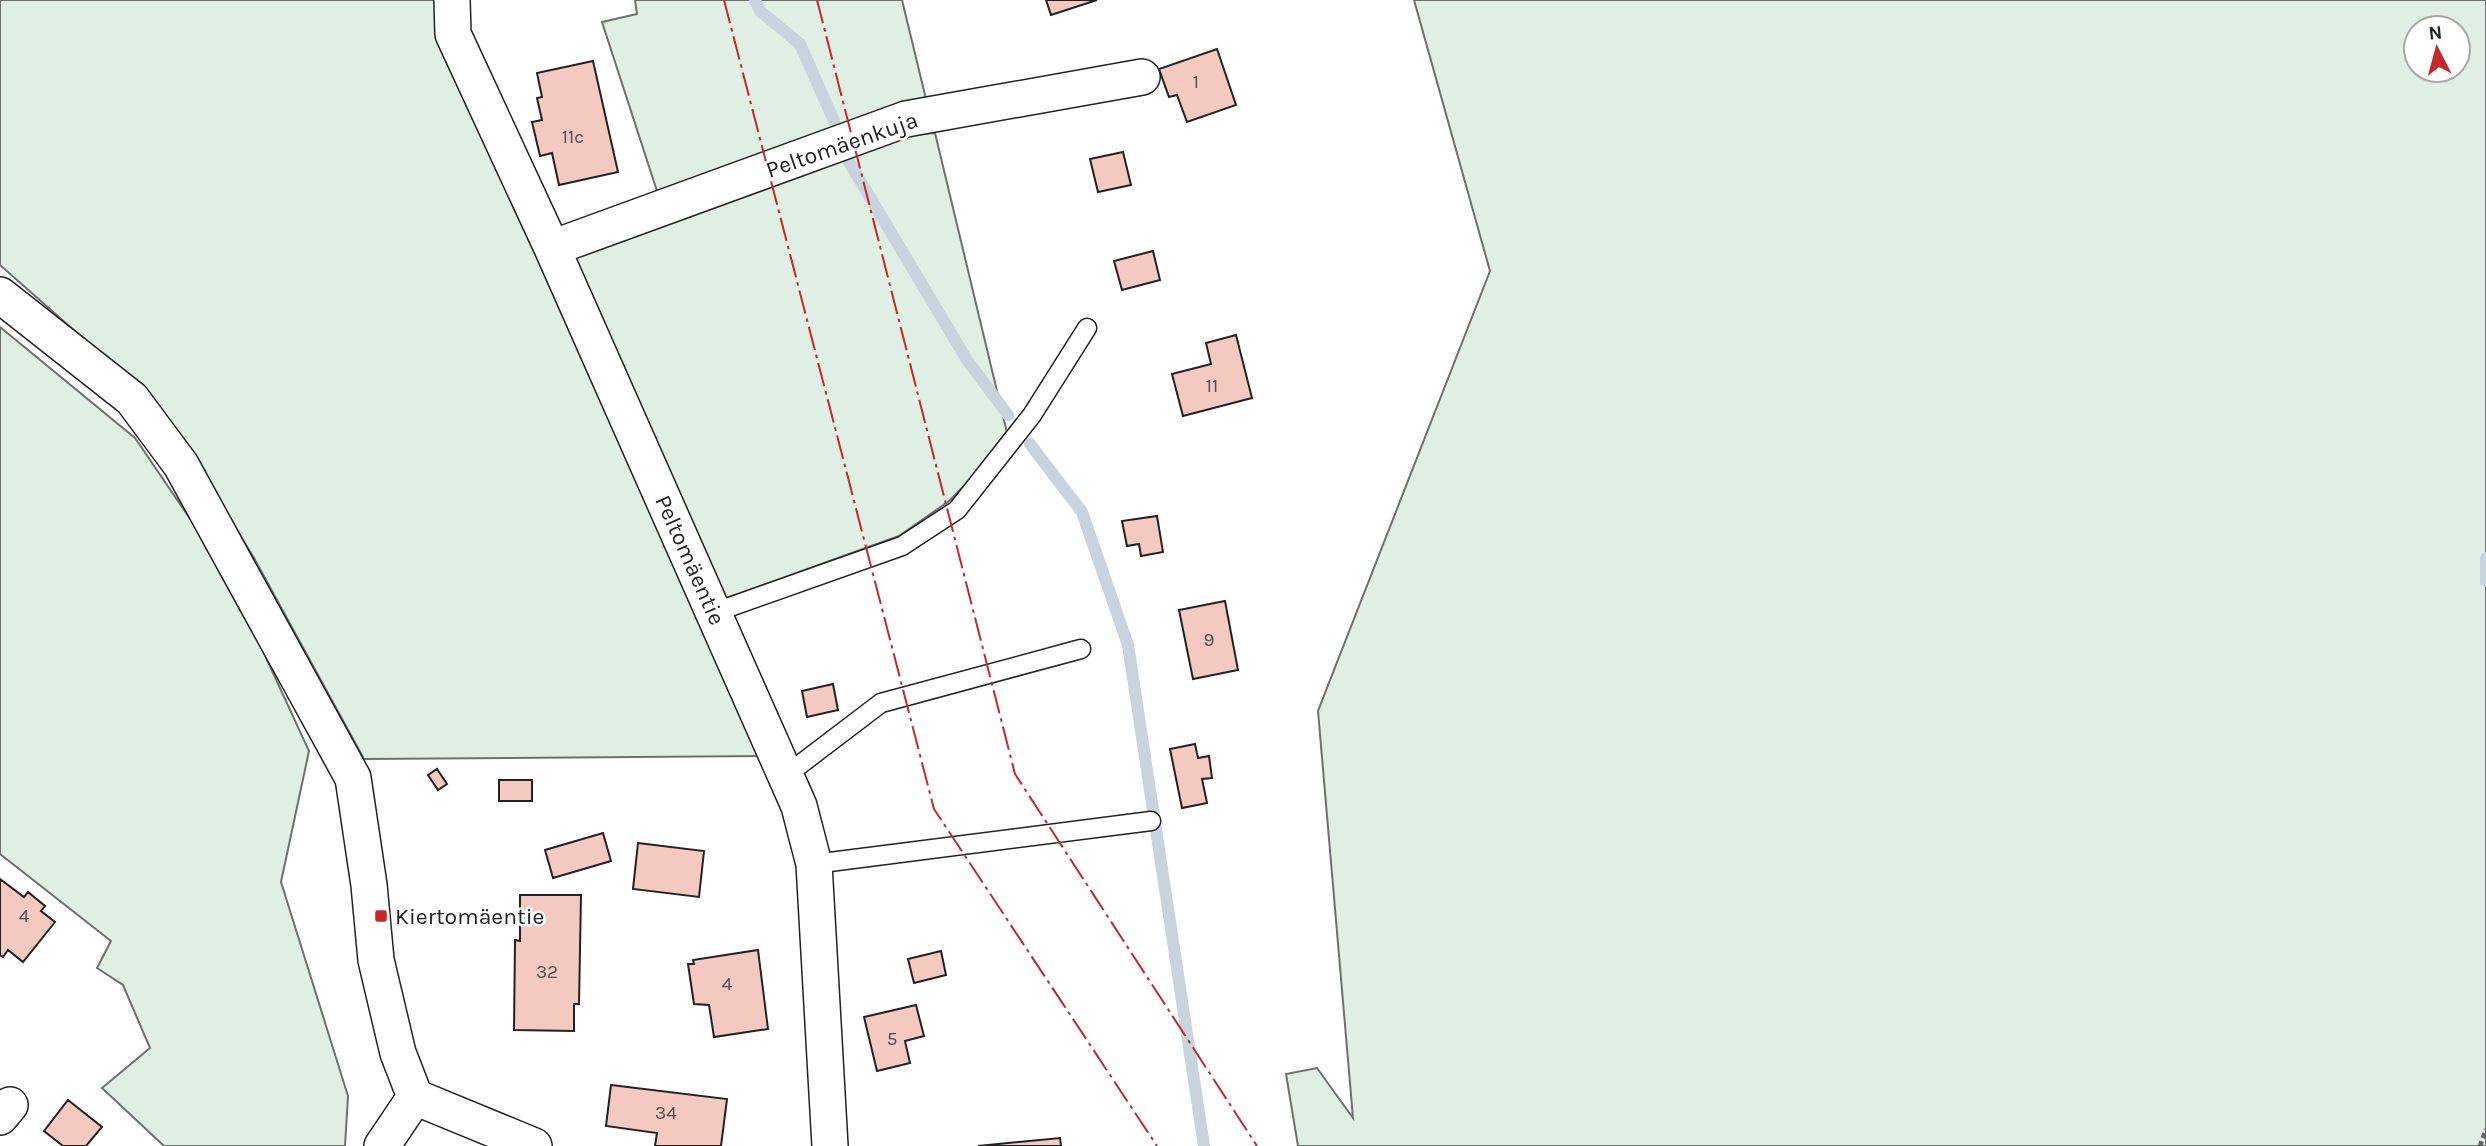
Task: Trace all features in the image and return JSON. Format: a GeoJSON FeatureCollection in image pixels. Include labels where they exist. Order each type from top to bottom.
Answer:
{"type":"FeatureCollection","features":[{"type":"Feature","properties":{"kind":"street","name":"Peltomäentie"},"geometry":{"type":"LineString","coordinates":[[452,0],[453,34],[552,248],[799,806],[814,864],[830,1146]]}},
{"type":"Feature","properties":{"kind":"street","name":"Peltomäenkuja"},"geometry":{"type":"LineString","coordinates":[[552,248],[906,119],[1142,77]]}},
{"type":"Feature","properties":{"kind":"street"},"geometry":{"type":"LineString","coordinates":[[0,295],[132,400],[181,465],[353,778],[369,885],[376,960],[398,1053],[415,1097],[534,1146]]}},
{"type":"Feature","properties":{"kind":"street"},"geometry":{"type":"LineString","coordinates":[[382,1146],[415,1097]]}},
{"type":"Feature","properties":{"kind":"lane"},"geometry":{"type":"LineString","coordinates":[[713,613],[902,546],[957,510],[1032,415],[1087,328]]}},
{"type":"Feature","properties":{"kind":"lane"},"geometry":{"type":"LineString","coordinates":[[785,776],[881,703],[1081,649]]}},
{"type":"Feature","properties":{"kind":"lane"},"geometry":{"type":"LineString","coordinates":[[814,864],[1151,821]]}},
{"type":"Feature","properties":{"kind":"path"},"geometry":{"type":"LineString","coordinates":[[2480,1146],[2486,1129]]}},
{"type":"Feature","properties":{"kind":"green space"},"geometry":{"type":"Polygon","coordinates":[[[0,0],[436,0],[765,756],[364,759],[254,558],[192,457],[137,386],[0,265],[0,0]]]}},
{"type":"Feature","properties":{"kind":"green space"},"geometry":{"type":"Polygon","coordinates":[[[635,0],[902,0],[926,99],[657,191],[602,22],[637,14],[635,0]]]}},
{"type":"Feature","properties":{"kind":"green space"},"geometry":{"type":"Polygon","coordinates":[[[1414,0],[2486,0],[2486,1146],[1298,1146],[1286,1074],[1317,1068],[1353,1118],[1318,711],[1490,271],[1414,0]]]}},
{"type":"Feature","properties":{"kind":"green space"},"geometry":{"type":"Polygon","coordinates":[[[935,133],[1009,441],[949,501],[899,536],[721,600],[572,255],[907,134],[935,133]]]}},
{"type":"Feature","properties":{"kind":"green space"},"geometry":{"type":"Polygon","coordinates":[[[0,327],[135,438],[227,573],[309,751],[281,882],[348,1096],[345,1146],[164,1146],[102,1088],[150,1048],[123,985],[97,968],[111,941],[0,854],[0,327]]]}},
{"type":"Feature","properties":{"kind":"building"},"geometry":{"type":"Polygon","coordinates":[[[1046,0],[1097,0],[1051,15],[1046,0]]]}},
{"type":"Feature","properties":{"kind":"building"},"geometry":{"type":"Polygon","coordinates":[[[1217,49],[1236,105],[1187,122],[1177,95],[1169,97],[1159,69],[1217,49]]]}},
{"type":"Feature","properties":{"kind":"building"},"geometry":{"type":"Polygon","coordinates":[[[593,61],[618,172],[559,185],[552,153],[540,156],[532,122],[542,120],[537,98],[542,97],[537,73],[593,61]]]}},
{"type":"Feature","properties":{"kind":"building"},"geometry":{"type":"Polygon","coordinates":[[[1123,152],[1131,185],[1098,192],[1090,159],[1123,152]]]}},
{"type":"Feature","properties":{"kind":"building"},"geometry":{"type":"Polygon","coordinates":[[[1153,251],[1160,280],[1122,290],[1114,261],[1153,251]]]}},
{"type":"Feature","properties":{"kind":"building"},"geometry":{"type":"Polygon","coordinates":[[[1236,335],[1252,398],[1183,416],[1172,374],[1211,364],[1206,343],[1236,335]]]}},
{"type":"Feature","properties":{"kind":"building"},"geometry":{"type":"Polygon","coordinates":[[[1157,516],[1163,552],[1141,556],[1139,544],[1127,546],[1122,521],[1157,516]]]}},
{"type":"Feature","properties":{"kind":"building"},"geometry":{"type":"Polygon","coordinates":[[[1225,601],[1238,670],[1193,679],[1179,610],[1225,601]]]}},
{"type":"Feature","properties":{"kind":"building"},"geometry":{"type":"Polygon","coordinates":[[[833,684],[838,710],[807,717],[802,691],[833,684]]]}},
{"type":"Feature","properties":{"kind":"building"},"geometry":{"type":"Polygon","coordinates":[[[1195,744],[1198,758],[1209,756],[1212,778],[1202,779],[1207,803],[1182,808],[1170,749],[1195,744]]]}},
{"type":"Feature","properties":{"kind":"building"},"geometry":{"type":"Polygon","coordinates":[[[437,769],[447,784],[438,790],[428,775],[437,769]]]}},
{"type":"Feature","properties":{"kind":"building"},"geometry":{"type":"Polygon","coordinates":[[[499,780],[532,780],[532,801],[499,801],[499,780]]]}},
{"type":"Feature","properties":{"kind":"building"},"geometry":{"type":"Polygon","coordinates":[[[603,833],[611,861],[553,878],[545,850],[603,833]]]}},
{"type":"Feature","properties":{"kind":"building"},"geometry":{"type":"Polygon","coordinates":[[[638,843],[704,851],[699,897],[633,889],[638,843]]]}},
{"type":"Feature","properties":{"kind":"building"},"geometry":{"type":"Polygon","coordinates":[[[0,879],[24,897],[28,892],[45,906],[41,911],[55,922],[23,962],[8,950],[3,957],[0,955],[0,879]]]}},
{"type":"Feature","properties":{"kind":"building"},"geometry":{"type":"Polygon","coordinates":[[[520,895],[581,895],[579,1004],[574,1004],[574,1031],[514,1030],[515,940],[520,941],[520,895]]]}},
{"type":"Feature","properties":{"kind":"building"},"geometry":{"type":"Polygon","coordinates":[[[758,950],[768,1029],[714,1037],[709,1005],[694,1004],[688,964],[694,964],[693,960],[758,950]]]}},
{"type":"Feature","properties":{"kind":"building"},"geometry":{"type":"Polygon","coordinates":[[[941,951],[946,975],[914,983],[908,959],[941,951]]]}},
{"type":"Feature","properties":{"kind":"building"},"geometry":{"type":"Polygon","coordinates":[[[916,1005],[924,1036],[905,1041],[910,1063],[877,1071],[864,1017],[916,1005]]]}},
{"type":"Feature","properties":{"kind":"building"},"geometry":{"type":"Polygon","coordinates":[[[611,1085],[727,1099],[721,1146],[655,1146],[657,1133],[606,1126],[611,1085]]]}},
{"type":"Feature","properties":{"kind":"building"},"geometry":{"type":"Polygon","coordinates":[[[68,1100],[102,1127],[86,1146],[63,1146],[44,1131],[68,1100]]]}},
{"type":"Feature","properties":{"kind":"building"},"geometry":{"type":"Polygon","coordinates":[[[1060,1138],[1061,1146],[978,1146],[1060,1138]]]}},
{"type":"Feature","properties":{"kind":"waterway"},"geometry":{"type":"LineString","coordinates":[[755,0],[760,11],[800,44],[834,121]]}},
{"type":"Feature","properties":{"kind":"waterway"},"geometry":{"type":"LineString","coordinates":[[849,162],[967,360],[1008,415]]}},
{"type":"Feature","properties":{"kind":"waterway"},"geometry":{"type":"LineString","coordinates":[[1030,444],[1082,512],[1128,645],[1204,1146]]}},
{"type":"Feature","properties":{"kind":"waterway"},"geometry":{"type":"LineString","coordinates":[[2486,558],[2486,581]]}},
{"type":"Feature","properties":{"kind":"power"},"geometry":{"type":"LineString","coordinates":[[724,0],[934,809],[1157,1146]]}},
{"type":"Feature","properties":{"kind":"power"},"geometry":{"type":"LineString","coordinates":[[817,0],[1015,774],[1257,1146]]}},
{"type":"Feature","properties":{"kind":"place","name":"Kiertomäentie"},"geometry":{"type":"Point","coordinates":[381,916]}}]}
